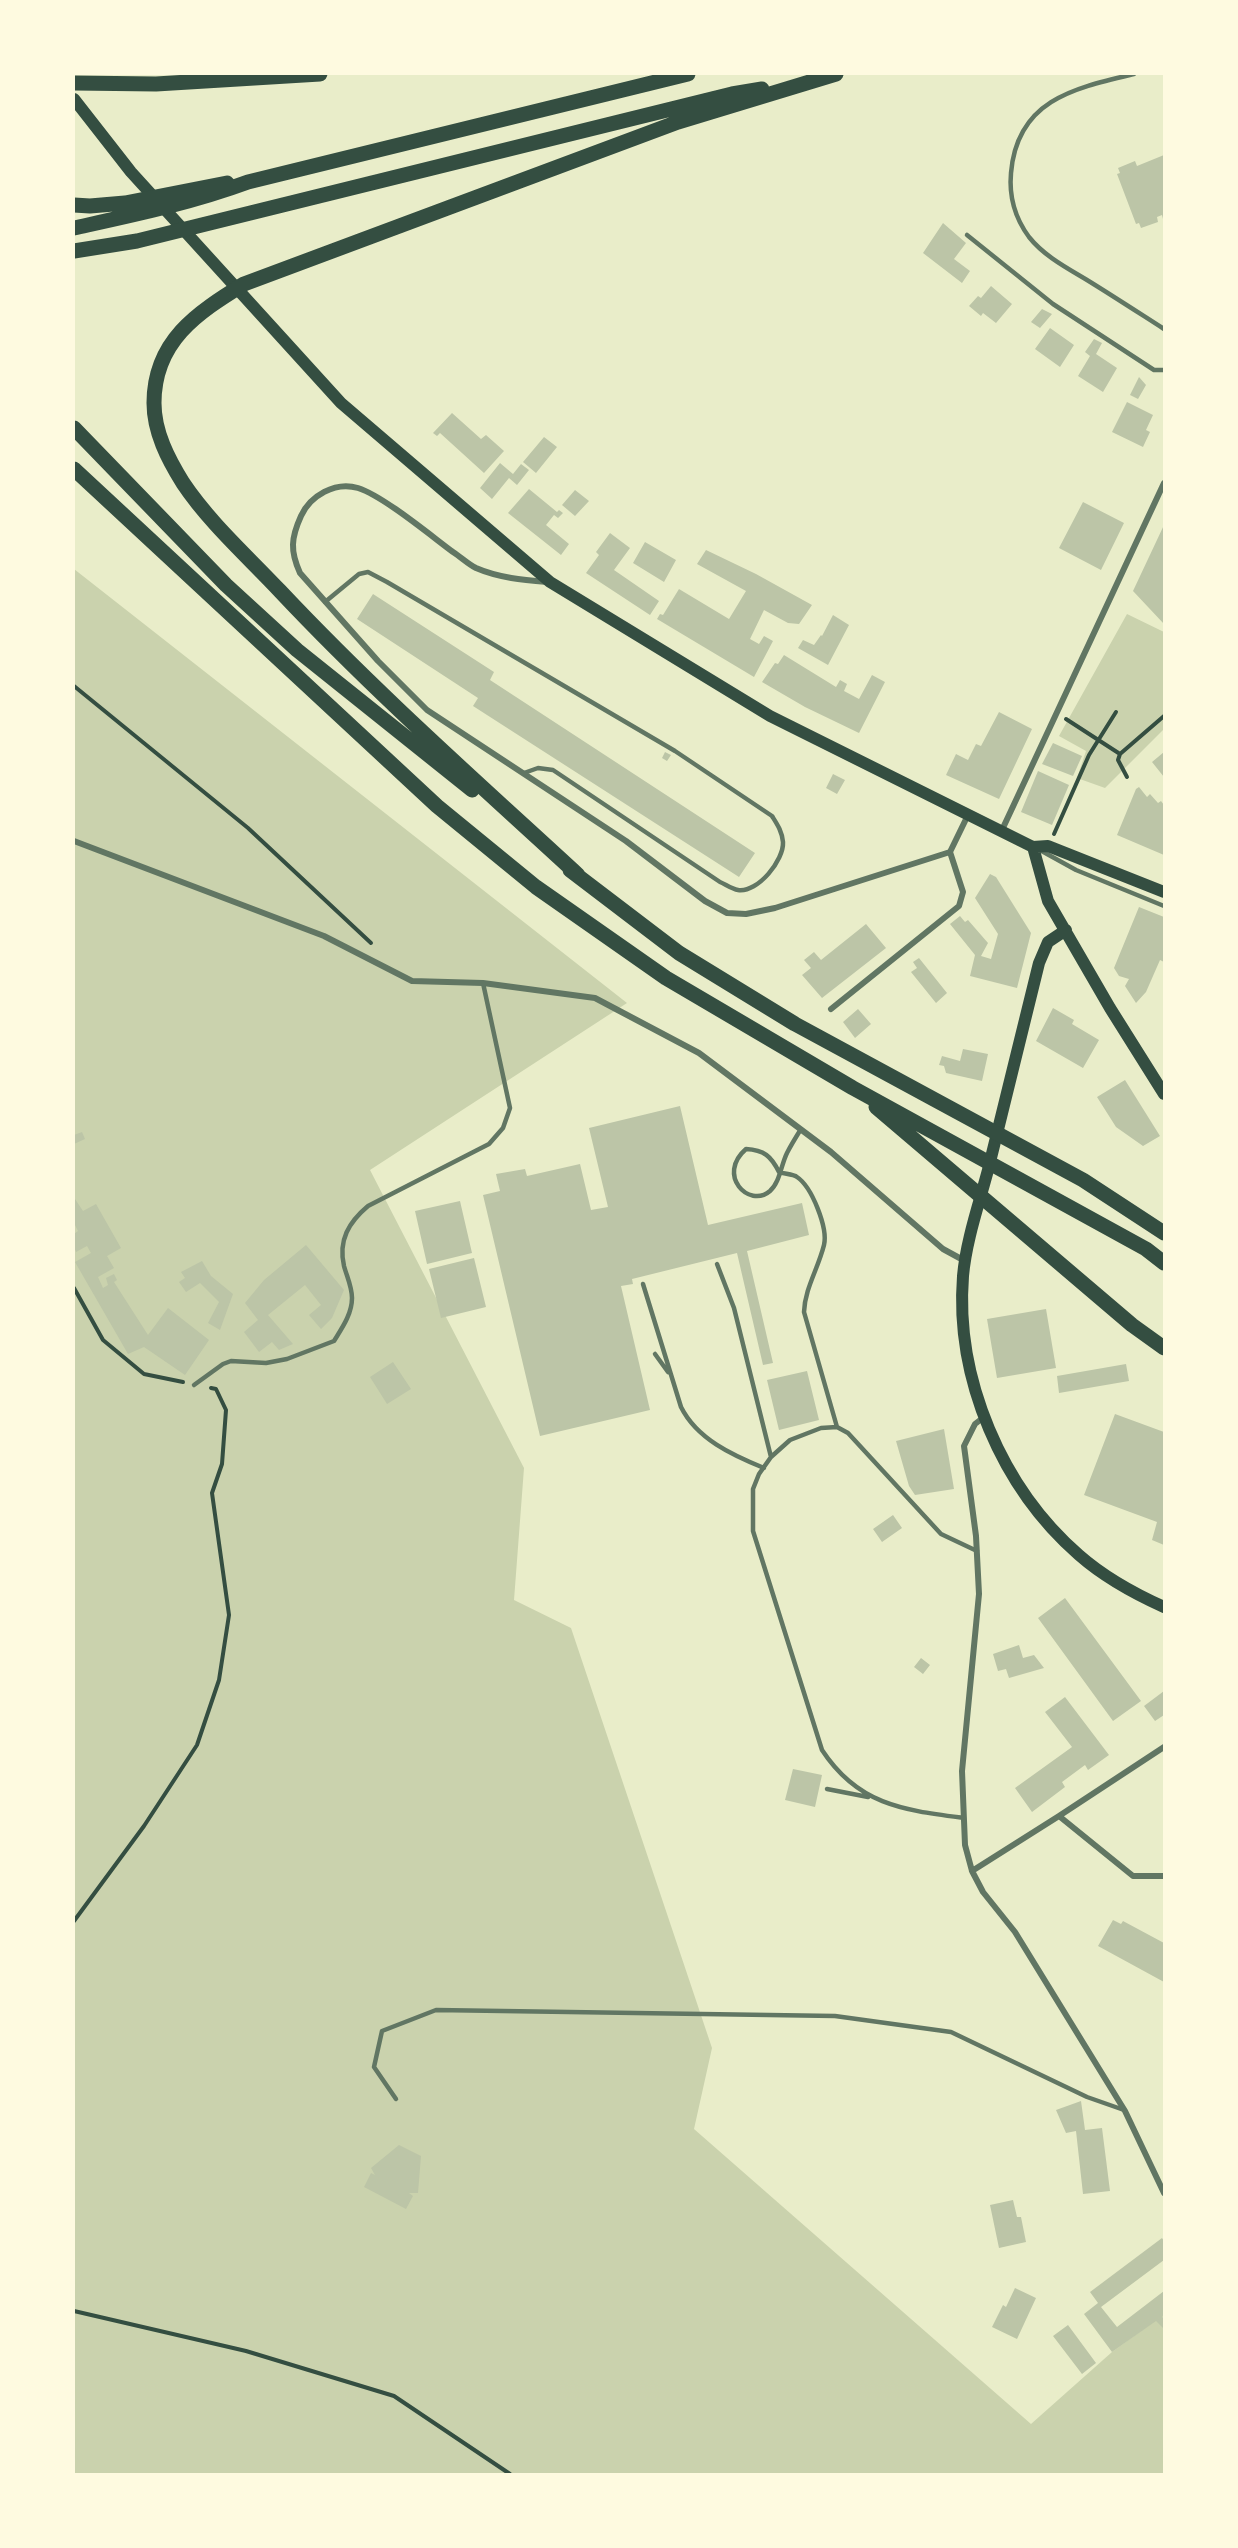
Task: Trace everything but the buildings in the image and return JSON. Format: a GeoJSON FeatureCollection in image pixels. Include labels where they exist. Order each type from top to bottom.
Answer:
{"type":"FeatureCollection","features":[{"type":"Feature","properties":{"kind":"highway"},"geometry":{"type":"LineString","coordinates":[[74,82],[156,84],[320,74]]}},
{"type":"Feature","properties":{"kind":"highway"},"geometry":{"type":"LineString","coordinates":[[74,228],[211,196],[267,178],[688,74]]}},
{"type":"Feature","properties":{"kind":"highway"},"geometry":{"type":"LineString","coordinates":[[578,875],[334,649],[216,523],[184,484],[168,457],[156,429],[154,405],[156,378],[162,359],[181,329],[212,304],[244,284],[678,122],[836,74]]}},
{"type":"Feature","properties":{"kind":"highway"},"geometry":{"type":"LineString","coordinates":[[74,251],[137,242],[732,94],[806,82]]}},
{"type":"Feature","properties":{"kind":"highway"},"geometry":{"type":"LineString","coordinates":[[74,205],[125,203],[221,183],[249,183]]}},
{"type":"Feature","properties":{"kind":"highway"},"geometry":{"type":"LineString","coordinates":[[74,428],[226,585],[297,650],[578,875],[679,952],[785,1018],[1083,1180],[1164,1233]]}},
{"type":"Feature","properties":{"kind":"highway"},"geometry":{"type":"LineString","coordinates":[[74,469],[437,806],[536,887],[666,978],[853,1088],[1146,1249],[1164,1263]]}},
{"type":"Feature","properties":{"kind":"highway"},"geometry":{"type":"LineString","coordinates":[[853,1088],[1132,1325],[1164,1348]]}},
{"type":"Feature","properties":{"kind":"main road"},"geometry":{"type":"LineString","coordinates":[[74,99],[131,172],[341,403],[550,582],[770,716],[1033,847],[1048,846],[1164,892]]}},
{"type":"Feature","properties":{"kind":"main road"},"geometry":{"type":"LineString","coordinates":[[1033,847],[1048,901],[1110,1008],[1164,1094]]}},
{"type":"Feature","properties":{"kind":"main road"},"geometry":{"type":"LineString","coordinates":[[1066,930],[1048,942],[1043,951],[965,1261],[963,1333],[984,1417],[998,1448],[1026,1496],[1080,1556],[1106,1574],[1164,1607]]}},
{"type":"Feature","properties":{"kind":"street"},"geometry":{"type":"LineString","coordinates":[[1002,830],[1055,712],[1164,483]]}},
{"type":"Feature","properties":{"kind":"street"},"geometry":{"type":"LineString","coordinates":[[550,582],[514,580],[476,568],[375,496],[356,487],[332,489],[320,493],[305,508],[291,545],[293,559],[300,573],[378,661],[427,710],[626,841],[705,901],[727,913],[746,914],[775,908],[950,852]]}},
{"type":"Feature","properties":{"kind":"street"},"geometry":{"type":"LineString","coordinates":[[831,1009],[959,906],[963,892],[950,852],[968,814]]}},
{"type":"Feature","properties":{"kind":"street"},"geometry":{"type":"LineString","coordinates":[[74,841],[324,936],[412,981],[483,983],[595,998],[699,1053],[831,1152],[943,1249],[965,1261]]}},
{"type":"Feature","properties":{"kind":"street"},"geometry":{"type":"LineString","coordinates":[[984,1417],[975,1424],[964,1446],[977,1551],[979,1594],[962,1771],[965,1845],[972,1870],[983,1892],[1015,1932],[1125,2111],[1164,2193]]}},
{"type":"Feature","properties":{"kind":"street"},"geometry":{"type":"LineString","coordinates":[[972,1870],[1164,1747]]}},
{"type":"Feature","properties":{"kind":"street"},"geometry":{"type":"LineString","coordinates":[[1059,1816],[1133,1876],[1164,1876]]}},
{"type":"Feature","properties":{"kind":"lane"},"geometry":{"type":"LineString","coordinates":[[1134,74],[1078,88],[1050,102],[1025,124],[1012,157],[1010,186],[1016,213],[1030,237],[1052,258],[1164,329]]}},
{"type":"Feature","properties":{"kind":"lane"},"geometry":{"type":"LineString","coordinates":[[967,235],[1053,304],[1154,370],[1164,370]]}},
{"type":"Feature","properties":{"kind":"lane"},"geometry":{"type":"LineString","coordinates":[[325,602],[359,574],[368,572],[387,582],[675,751],[772,816],[782,832],[783,844],[779,858],[760,881],[749,888],[738,890],[720,882],[553,770],[538,768],[524,773]]}},
{"type":"Feature","properties":{"kind":"lane"},"geometry":{"type":"LineString","coordinates":[[1033,847],[1076,870],[1164,906]]}},
{"type":"Feature","properties":{"kind":"lane"},"geometry":{"type":"LineString","coordinates":[[194,1385],[223,1364],[231,1361],[266,1363],[286,1359],[334,1341],[350,1311],[351,1292],[341,1251],[343,1239],[356,1216],[368,1206],[489,1144],[503,1128],[510,1108],[483,983]]}},
{"type":"Feature","properties":{"kind":"lane"},"geometry":{"type":"LineString","coordinates":[[779,1173],[771,1156],[757,1149],[746,1149],[736,1157],[733,1167],[735,1180],[749,1195],[768,1193],[776,1184],[788,1151],[801,1130]]}},
{"type":"Feature","properties":{"kind":"lane"},"geometry":{"type":"LineString","coordinates":[[779,1173],[796,1177],[811,1193],[823,1227],[825,1244],[804,1297],[804,1312],[837,1427]]}},
{"type":"Feature","properties":{"kind":"lane"},"geometry":{"type":"LineString","coordinates":[[717,1264],[734,1308],[771,1457]]}},
{"type":"Feature","properties":{"kind":"lane"},"geometry":{"type":"LineString","coordinates":[[643,1284],[688,1420],[719,1447],[764,1468]]}},
{"type":"Feature","properties":{"kind":"lane"},"geometry":{"type":"LineString","coordinates":[[655,1354],[672,1377]]}},
{"type":"Feature","properties":{"kind":"lane"},"geometry":{"type":"LineString","coordinates":[[871,1798],[853,1787],[834,1769],[822,1750],[753,1531],[753,1489],[771,1457],[790,1440],[806,1432],[837,1427],[848,1433],[941,1534],[977,1551]]}},
{"type":"Feature","properties":{"kind":"lane"},"geometry":{"type":"LineString","coordinates":[[827,1789],[926,1813],[964,1818]]}},
{"type":"Feature","properties":{"kind":"lane"},"geometry":{"type":"LineString","coordinates":[[396,2099],[374,2067],[382,2031],[436,2010],[799,2015],[834,2016],[951,2032],[1087,2097],[1125,2111]]}},
{"type":"Feature","properties":{"kind":"path"},"geometry":{"type":"LineString","coordinates":[[74,686],[248,828],[377,949]]}},
{"type":"Feature","properties":{"kind":"path"},"geometry":{"type":"LineString","coordinates":[[1055,712],[1120,754]]}},
{"type":"Feature","properties":{"kind":"path"},"geometry":{"type":"LineString","coordinates":[[1048,846],[1098,740],[1116,712]]}},
{"type":"Feature","properties":{"kind":"path"},"geometry":{"type":"LineString","coordinates":[[1127,777],[1118,760],[1120,754],[1164,716]]}},
{"type":"Feature","properties":{"kind":"path"},"geometry":{"type":"LineString","coordinates":[[74,1288],[103,1340],[144,1374],[216,1389],[226,1410],[222,1464],[212,1493],[229,1615],[219,1680],[197,1745],[144,1826],[74,1921]]}},
{"type":"Feature","properties":{"kind":"path"},"geometry":{"type":"LineString","coordinates":[[74,2311],[246,2351],[394,2396],[510,2475]]}},
{"type":"Feature","properties":{"kind":"green space"},"geometry":{"type":"Polygon","coordinates":[[[74,569],[627,1003],[370,1170],[524,1468],[514,1600],[571,1628],[712,2048],[694,2129],[1031,2424],[1112,2352],[1164,2314],[1164,2474],[74,2474],[74,569]]]}},
{"type":"Feature","properties":{"kind":"green space"},"geometry":{"type":"Polygon","coordinates":[[[1127,614],[1164,632],[1164,729],[1105,788],[1077,778],[1086,751],[1059,736],[1127,614]]]}}]}
